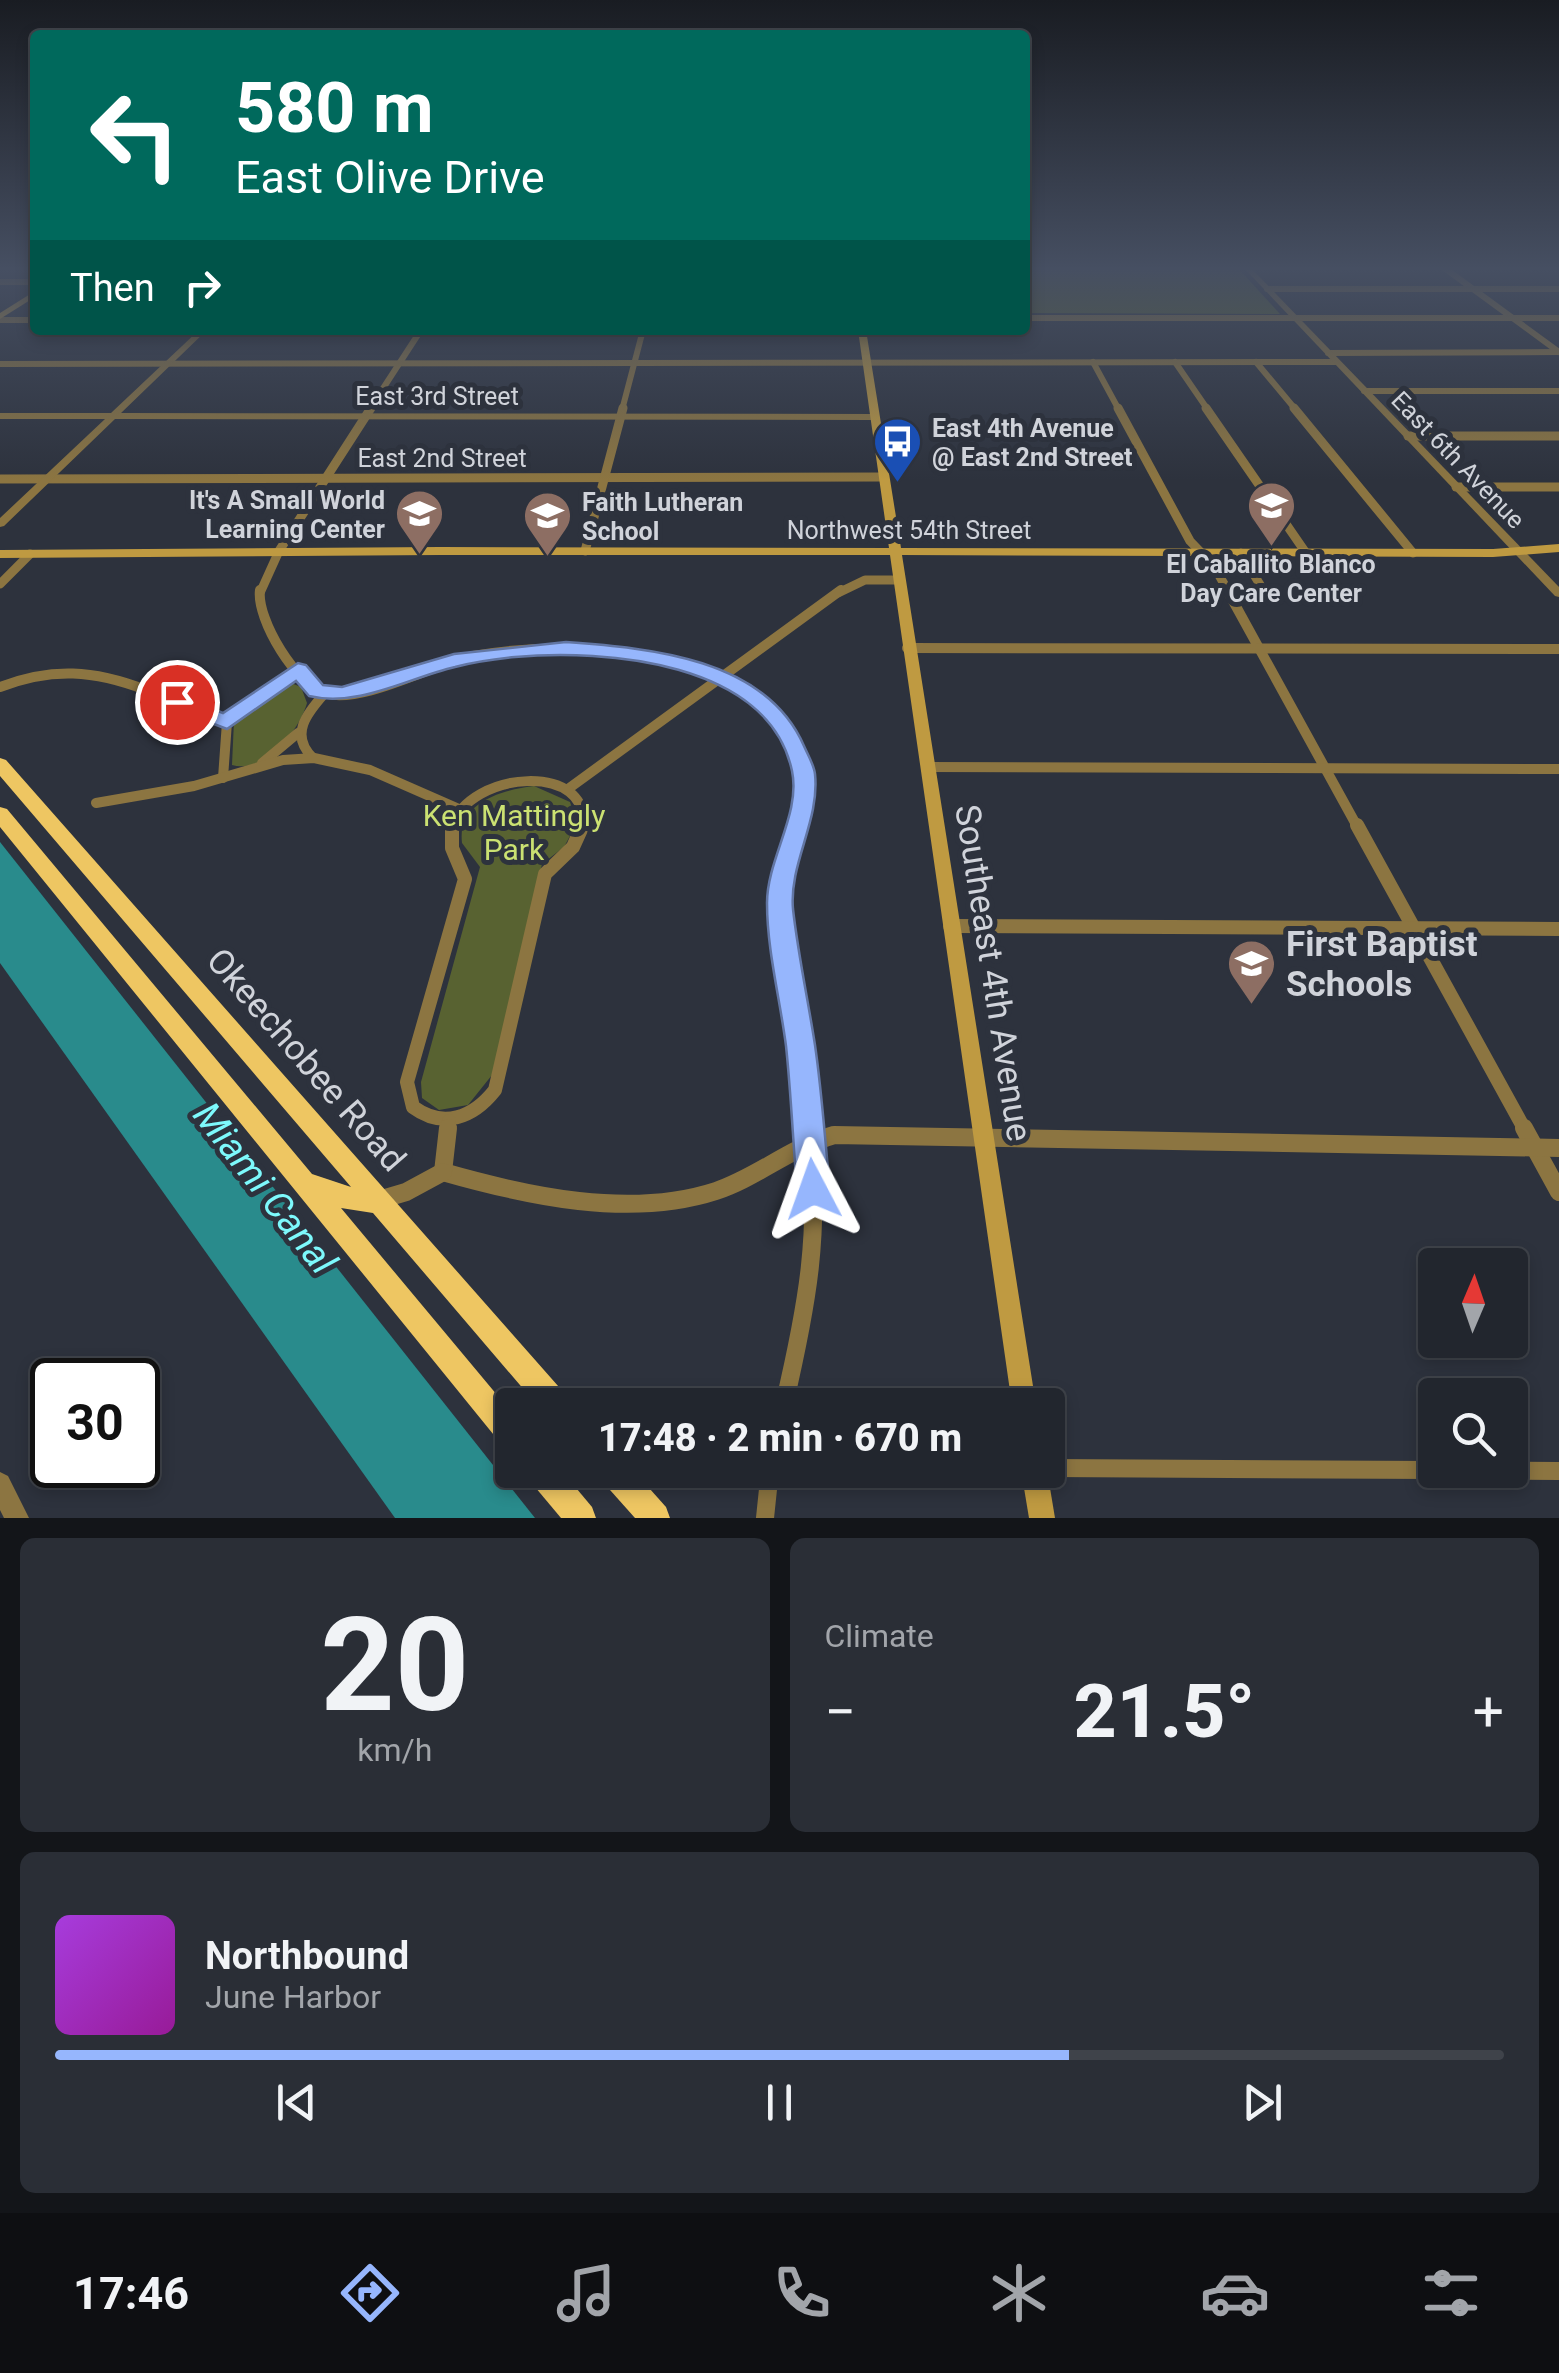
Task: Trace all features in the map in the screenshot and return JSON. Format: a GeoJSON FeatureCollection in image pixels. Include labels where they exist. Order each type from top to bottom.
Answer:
{"type":"FeatureCollection","features":[{"type":"Feature","properties":{"kind":"highway","name":"Okeechobee Road"},"geometry":{"type":"LineString","coordinates":[[0,764],[541,1388]]}},
{"type":"Feature","properties":{"kind":"highway"},"geometry":{"type":"LineString","coordinates":[[0,814],[495,1414]]}},
{"type":"Feature","properties":{"kind":"highway"},"geometry":{"type":"LineString","coordinates":[[304,1182],[350,1199],[378,1200]]}},
{"type":"Feature","properties":{"kind":"highway"},"geometry":{"type":"LineString","coordinates":[[556,1488],[581,1518]]}},
{"type":"Feature","properties":{"kind":"highway"},"geometry":{"type":"LineString","coordinates":[[629,1488],[655,1518]]}},
{"type":"Feature","properties":{"kind":"main road","name":"Southeast 4th Avenue"},"geometry":{"type":"LineString","coordinates":[[863,338],[1021,1388]]}},
{"type":"Feature","properties":{"kind":"main road","name":"Northwest 54th Street"},"geometry":{"type":"LineString","coordinates":[[0,554],[1413,553],[1559,548]]}},
{"type":"Feature","properties":{"kind":"main road","name":"Northwest 54th Street"},"geometry":{"type":"LineString","coordinates":[[1517,551],[1559,558]]}},
{"type":"Feature","properties":{"kind":"main road"},"geometry":{"type":"LineString","coordinates":[[1037,1488],[1042,1518]]}},
{"type":"Feature","properties":{"kind":"street"},"geometry":{"type":"LineString","coordinates":[[0,524],[194,338]]}},
{"type":"Feature","properties":{"kind":"street"},"geometry":{"type":"LineString","coordinates":[[417,338],[278,552],[260,588],[259,608],[264,626],[314,688],[325,694],[361,690],[454,660],[539,649],[635,654],[745,688],[772,709],[797,749],[804,772],[800,820],[780,894],[810,1142],[814,1209],[812,1275],[788,1388]]}},
{"type":"Feature","properties":{"kind":"street"},"geometry":{"type":"LineString","coordinates":[[585,551],[641,338]]}},
{"type":"Feature","properties":{"kind":"street","name":"East 6th Avenue"},"geometry":{"type":"LineString","coordinates":[[1314,338],[1517,551]]}},
{"type":"Feature","properties":{"kind":"street"},"geometry":{"type":"LineString","coordinates":[[1328,352],[1559,352]]}},
{"type":"Feature","properties":{"kind":"street"},"geometry":{"type":"LineString","coordinates":[[1094,362],[1200,552],[1214,566],[1559,1192]]}},
{"type":"Feature","properties":{"kind":"street"},"geometry":{"type":"LineString","coordinates":[[1175,362],[1306,553]]}},
{"type":"Feature","properties":{"kind":"street"},"geometry":{"type":"LineString","coordinates":[[1256,362],[1413,553]]}},
{"type":"Feature","properties":{"kind":"street"},"geometry":{"type":"LineString","coordinates":[[0,364],[1337,362]]}},
{"type":"Feature","properties":{"kind":"street"},"geometry":{"type":"LineString","coordinates":[[1364,391],[1559,391]]}},
{"type":"Feature","properties":{"kind":"street","name":"East 3rd Street"},"geometry":{"type":"LineString","coordinates":[[0,416],[875,418]]}},
{"type":"Feature","properties":{"kind":"street"},"geometry":{"type":"LineString","coordinates":[[1408,436],[1559,436]]}},
{"type":"Feature","properties":{"kind":"street","name":"East 2nd Street"},"geometry":{"type":"LineString","coordinates":[[0,479],[884,477]]}},
{"type":"Feature","properties":{"kind":"street"},"geometry":{"type":"LineString","coordinates":[[1456,487],[1559,487]]}},
{"type":"Feature","properties":{"kind":"street"},"geometry":{"type":"LineString","coordinates":[[1517,551],[1559,594]]}},
{"type":"Feature","properties":{"kind":"street"},"geometry":{"type":"LineString","coordinates":[[1241,552],[1266,594]]}},
{"type":"Feature","properties":{"kind":"street"},"geometry":{"type":"LineString","coordinates":[[0,584],[30,554]]}},
{"type":"Feature","properties":{"kind":"street"},"geometry":{"type":"LineString","coordinates":[[568,789],[848,586],[865,580],[898,580]]}},
{"type":"Feature","properties":{"kind":"street"},"geometry":{"type":"LineString","coordinates":[[907,648],[1559,649]]}},
{"type":"Feature","properties":{"kind":"street"},"geometry":{"type":"LineString","coordinates":[[0,687],[36,674],[88,670],[118,677],[227,722]]}},
{"type":"Feature","properties":{"kind":"street"},"geometry":{"type":"LineString","coordinates":[[223,778],[227,722],[240,708],[298,670]]}},
{"type":"Feature","properties":{"kind":"street"},"geometry":{"type":"LineString","coordinates":[[250,770],[300,732],[325,694]]}},
{"type":"Feature","properties":{"kind":"street"},"geometry":{"type":"LineString","coordinates":[[300,732],[300,748],[313,758],[372,773],[459,810]]}},
{"type":"Feature","properties":{"kind":"street"},"geometry":{"type":"LineString","coordinates":[[96,803],[313,758]]}},
{"type":"Feature","properties":{"kind":"street"},"geometry":{"type":"LineString","coordinates":[[926,767],[1559,769]]}},
{"type":"Feature","properties":{"kind":"street"},"geometry":{"type":"LineString","coordinates":[[511,781],[546,781],[568,789],[580,801],[582,830],[570,850],[545,874],[499,1083],[482,1107],[449,1121],[419,1112],[409,1101],[406,1088],[465,879],[466,869],[450,839],[459,810],[484,790],[511,781]]}},
{"type":"Feature","properties":{"kind":"street"},"geometry":{"type":"LineString","coordinates":[[950,926],[1559,929]]}},
{"type":"Feature","properties":{"kind":"street"},"geometry":{"type":"LineString","coordinates":[[443,1172],[449,1121]]}},
{"type":"Feature","properties":{"kind":"street"},"geometry":{"type":"LineString","coordinates":[[378,1200],[406,1192],[443,1172],[564,1197],[683,1200],[736,1182],[787,1151],[848,1134],[1559,1148]]}},
{"type":"Feature","properties":{"kind":"street"},"geometry":{"type":"LineString","coordinates":[[1065,1468],[1418,1470]]}},
{"type":"Feature","properties":{"kind":"street"},"geometry":{"type":"LineString","coordinates":[[1528,1470],[1559,1470]]}},
{"type":"Feature","properties":{"kind":"street"},"geometry":{"type":"LineString","coordinates":[[0,1484],[17,1518]]}},
{"type":"Feature","properties":{"kind":"street"},"geometry":{"type":"LineString","coordinates":[[765,1518],[768,1488]]}},
{"type":"Feature","properties":{"kind":"green space"},"geometry":{"type":"Polygon","coordinates":[[[291,683],[301,687],[307,703],[297,726],[268,757],[244,766],[232,765],[234,721],[291,683]]]}},
{"type":"Feature","properties":{"kind":"green space","name":"Ken Mattingly Park"},"geometry":{"type":"Polygon","coordinates":[[[534,786],[570,802],[577,823],[564,847],[542,864],[492,1075],[468,1105],[439,1110],[422,1098],[421,1082],[480,867],[462,843],[462,829],[474,808],[484,801],[534,786]]]}},
{"type":"Feature","properties":{"kind":"water","name":"Miami Canal"},"geometry":{"type":"Polygon","coordinates":[[[0,842],[495,1467],[495,1488],[511,1488],[535,1518],[395,1518],[0,963],[0,842]]]}},
{"type":"Feature","properties":{"kind":"place","name":"East 4th Avenue @ East 2nd Street"},"geometry":{"type":"Point","coordinates":[897,484]}},
{"type":"Feature","properties":{"kind":"place","name":"El Caballito Blanco Day Care Center"},"geometry":{"type":"Point","coordinates":[1271,548]}},
{"type":"Feature","properties":{"kind":"place","name":"It's A Small World Learning Center"},"geometry":{"type":"Point","coordinates":[420,556]}},
{"type":"Feature","properties":{"kind":"place","name":"Faith Lutheran School"},"geometry":{"type":"Point","coordinates":[547,558]}},
{"type":"Feature","properties":{"kind":"place","name":"First Baptist Schools"},"geometry":{"type":"Point","coordinates":[1251,1006]}},
{"type":"Feature","properties":{"kind":"route"},"geometry":{"type":"LineString","coordinates":[[177,702],[227,722],[240,708],[298,670],[316,691],[342,694],[454,660],[566,648],[627,652],[678,664],[734,683],[760,698],[786,730],[804,772],[804,798],[781,878],[780,907],[801,1050],[813,1189]]}}]}
